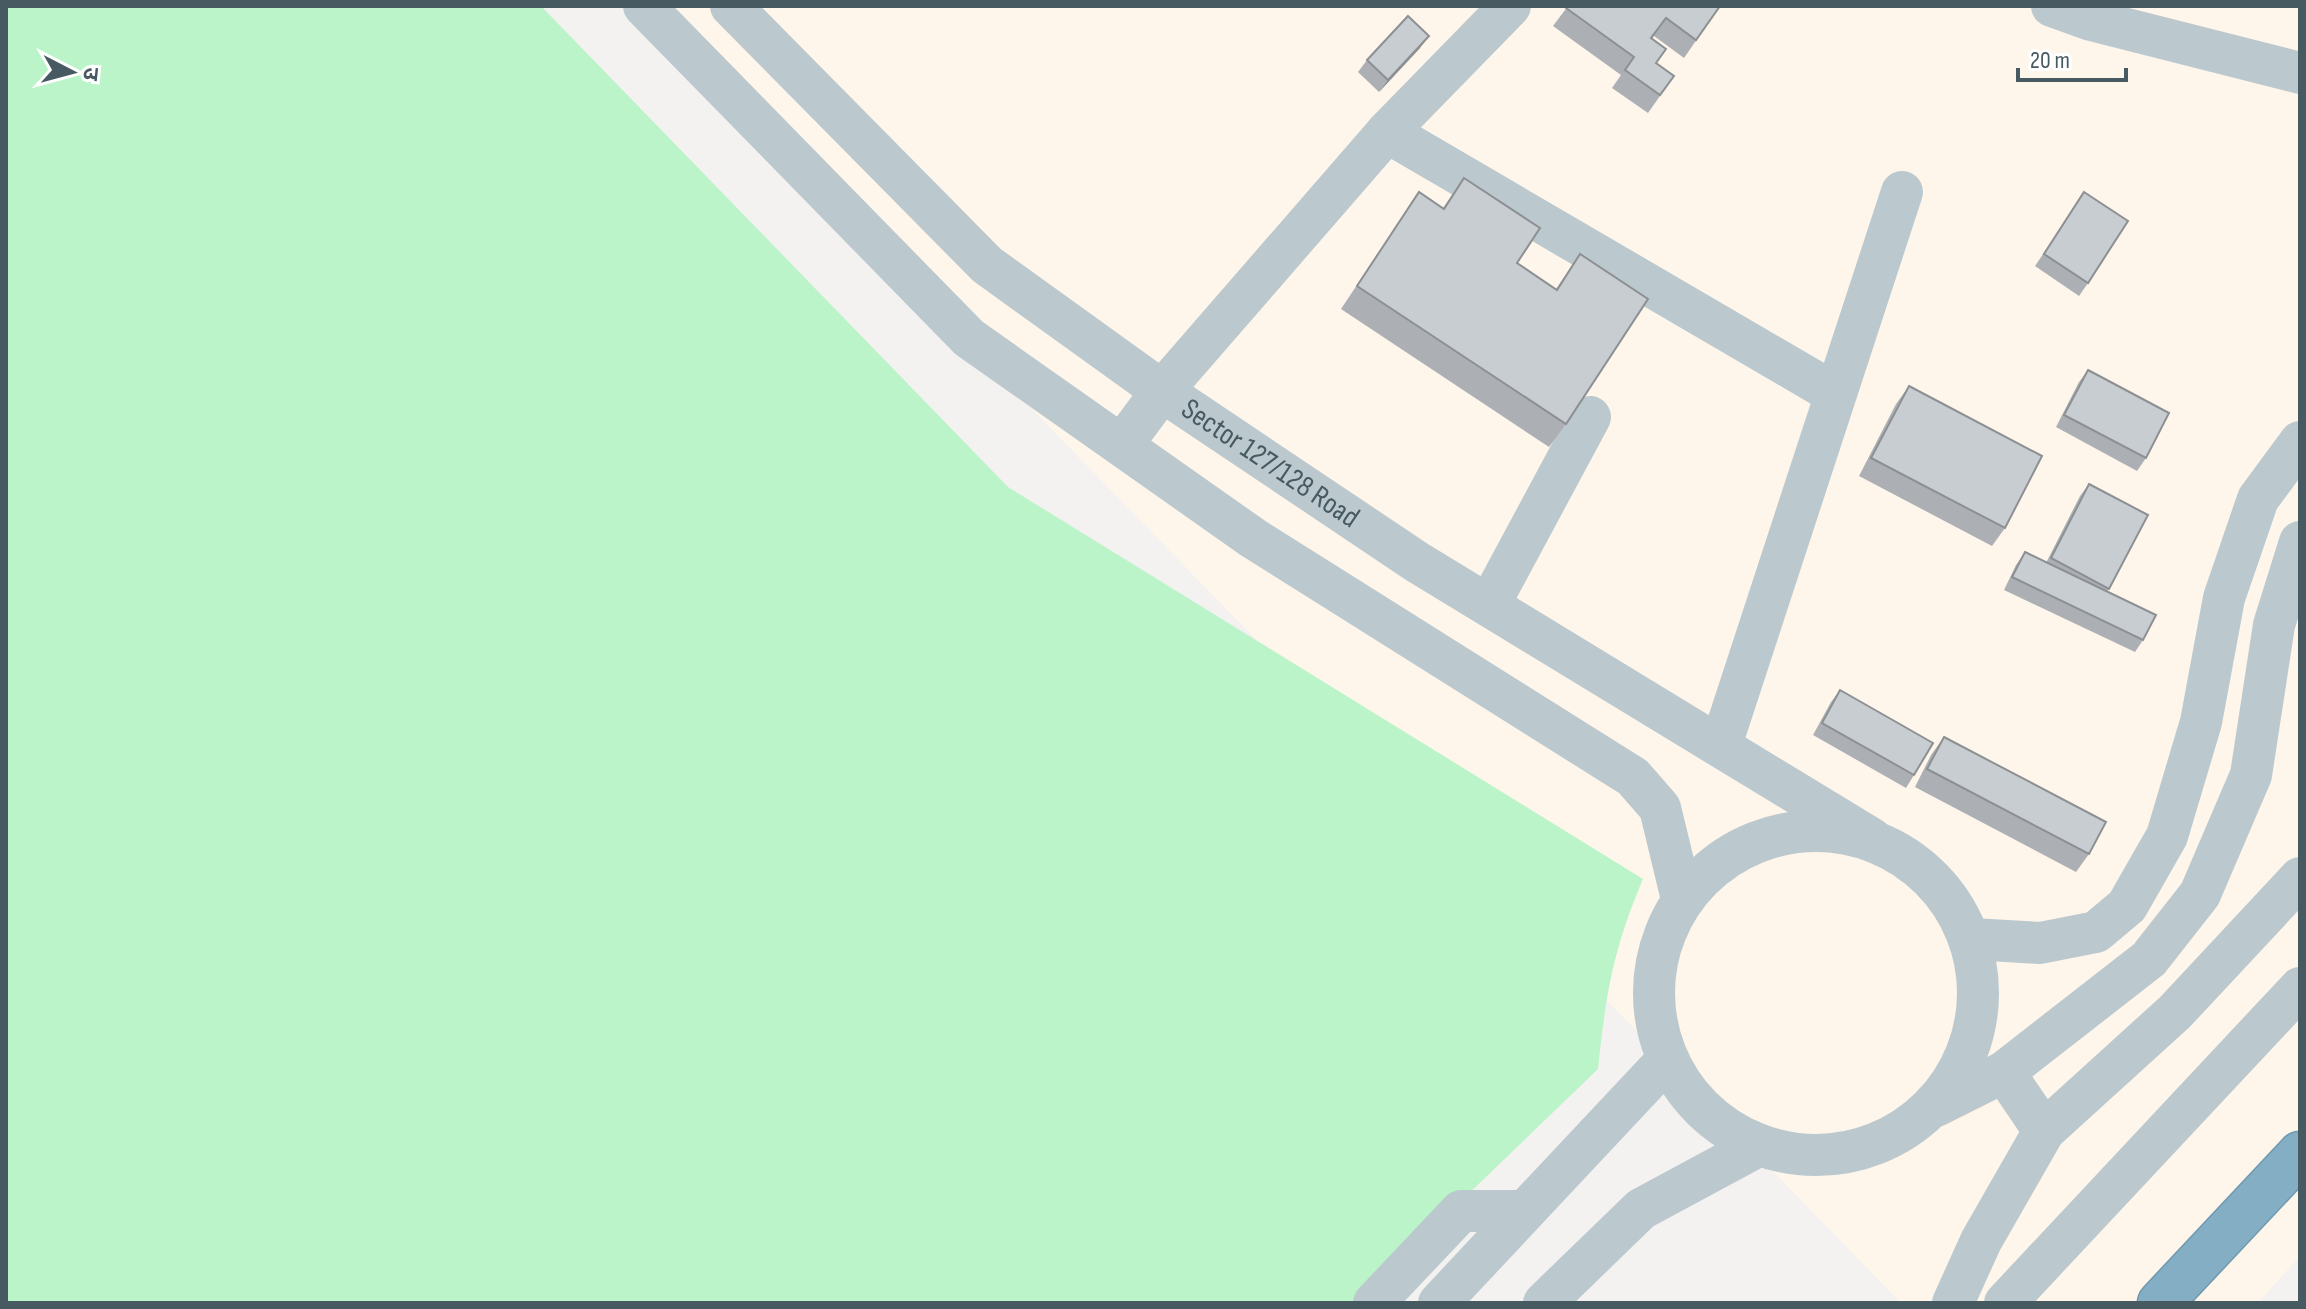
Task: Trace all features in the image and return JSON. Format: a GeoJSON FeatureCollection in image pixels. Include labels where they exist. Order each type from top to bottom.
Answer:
{"type":"FeatureCollection","features":[{"type":"Feature","properties":{"kind":"highway"},"geometry":{"type":"LineString","coordinates":[[2160,1303],[2300,1154]]}},
{"type":"Feature","properties":{"kind":"street"},"geometry":{"type":"LineString","coordinates":[[644,6],[969,338],[1253,538],[1633,777],[1660,808],[1682,899]]}},
{"type":"Feature","properties":{"kind":"street","name":"Sector 127/128 Road"},"geometry":{"type":"LineString","coordinates":[[731,6],[987,265],[1162,391],[1417,562],[1927,873],[1972,939]]}},
{"type":"Feature","properties":{"kind":"street"},"geometry":{"type":"LineString","coordinates":[[1122,445],[1162,391],[1387,132],[1510,6]]}},
{"type":"Feature","properties":{"kind":"street"},"geometry":{"type":"LineString","coordinates":[[2052,6],[2091,20],[2300,73]]}},
{"type":"Feature","properties":{"kind":"street"},"geometry":{"type":"LineString","coordinates":[[1387,132],[1834,393]]}},
{"type":"Feature","properties":{"kind":"street"},"geometry":{"type":"LineString","coordinates":[[1721,745],[1902,192]]}},
{"type":"Feature","properties":{"kind":"street"},"geometry":{"type":"LineString","coordinates":[[1489,605],[1590,417]]}},
{"type":"Feature","properties":{"kind":"street"},"geometry":{"type":"LineString","coordinates":[[1930,1109],[1959,1070],[1976,1022],[1977,973],[1972,939],[2040,943],[2096,932],[2127,906],[2167,836],[2201,722],[2224,598],[2258,499],[2300,442]]}},
{"type":"Feature","properties":{"kind":"street"},"geometry":{"type":"LineString","coordinates":[[1872,839],[1820,829],[1767,836],[1720,860],[1682,899],[1658,950],[1653,1005],[1667,1060],[1704,1112],[1758,1146],[1818,1156],[1879,1144],[1930,1109],[2004,1072],[2149,959],[2200,894],[2251,775],[2274,625],[2300,542]]}},
{"type":"Feature","properties":{"kind":"street"},"geometry":{"type":"LineString","coordinates":[[1953,1303],[1981,1241],[2044,1131],[2175,1012],[2300,878]]}},
{"type":"Feature","properties":{"kind":"street"},"geometry":{"type":"LineString","coordinates":[[2005,1303],[2300,988]]}},
{"type":"Feature","properties":{"kind":"street"},"geometry":{"type":"LineString","coordinates":[[1439,1303],[1667,1060]]}},
{"type":"Feature","properties":{"kind":"street"},"geometry":{"type":"LineString","coordinates":[[2004,1072],[2044,1131]]}},
{"type":"Feature","properties":{"kind":"street"},"geometry":{"type":"LineString","coordinates":[[1544,1303],[1641,1209],[1758,1146]]}},
{"type":"Feature","properties":{"kind":"street"},"geometry":{"type":"LineString","coordinates":[[1374,1303],[1461,1211],[1525,1211]]}},
{"type":"Feature","properties":{"kind":"shaded area"},"geometry":{"type":"Polygon","coordinates":[[[640,6],[2300,6],[2300,1256],[2258,1303],[1901,1303],[640,6]]]}},
{"type":"Feature","properties":{"kind":"green space"},"geometry":{"type":"Polygon","coordinates":[[[6,6],[541,6],[1008,487],[1643,879],[1624,928],[1612,972],[1598,1069],[1361,1303],[6,1303],[6,6]]]}},
{"type":"Feature","properties":{"kind":"building"},"geometry":{"type":"Polygon","coordinates":[[[1720,6],[1696,40],[1666,18],[1651,38],[1666,49],[1656,63],[1674,76],[1660,95],[1625,70],[1634,57],[1566,8],[1720,6]]]}},
{"type":"Feature","properties":{"kind":"building"},"geometry":{"type":"Polygon","coordinates":[[[1408,16],[1429,36],[1388,80],[1367,60],[1408,16]]]}},
{"type":"Feature","properties":{"kind":"building"},"geometry":{"type":"Polygon","coordinates":[[[1464,178],[1540,228],[1517,263],[1557,290],[1580,254],[1648,299],[1566,424],[1357,286],[1419,192],[1444,209],[1464,178]]]}},
{"type":"Feature","properties":{"kind":"building"},"geometry":{"type":"Polygon","coordinates":[[[2084,192],[2128,221],[2088,283],[2044,254],[2084,192]]]}},
{"type":"Feature","properties":{"kind":"building"},"geometry":{"type":"Polygon","coordinates":[[[2088,370],[2169,413],[2146,458],[2064,415],[2088,370]]]}},
{"type":"Feature","properties":{"kind":"building"},"geometry":{"type":"Polygon","coordinates":[[[1909,386],[2042,456],[2005,528],[1871,458],[1909,386]]]}},
{"type":"Feature","properties":{"kind":"building"},"geometry":{"type":"Polygon","coordinates":[[[2089,484],[2148,515],[2109,589],[2051,558],[2089,484]]]}},
{"type":"Feature","properties":{"kind":"building"},"geometry":{"type":"Polygon","coordinates":[[[2025,552],[2156,615],[2143,640],[2012,577],[2025,552]]]}},
{"type":"Feature","properties":{"kind":"building"},"geometry":{"type":"Polygon","coordinates":[[[1840,690],[1933,743],[1914,775],[1822,723],[1840,690]]]}},
{"type":"Feature","properties":{"kind":"building"},"geometry":{"type":"Polygon","coordinates":[[[1944,737],[2106,822],[2089,854],[1927,769],[1944,737]]]}}]}
